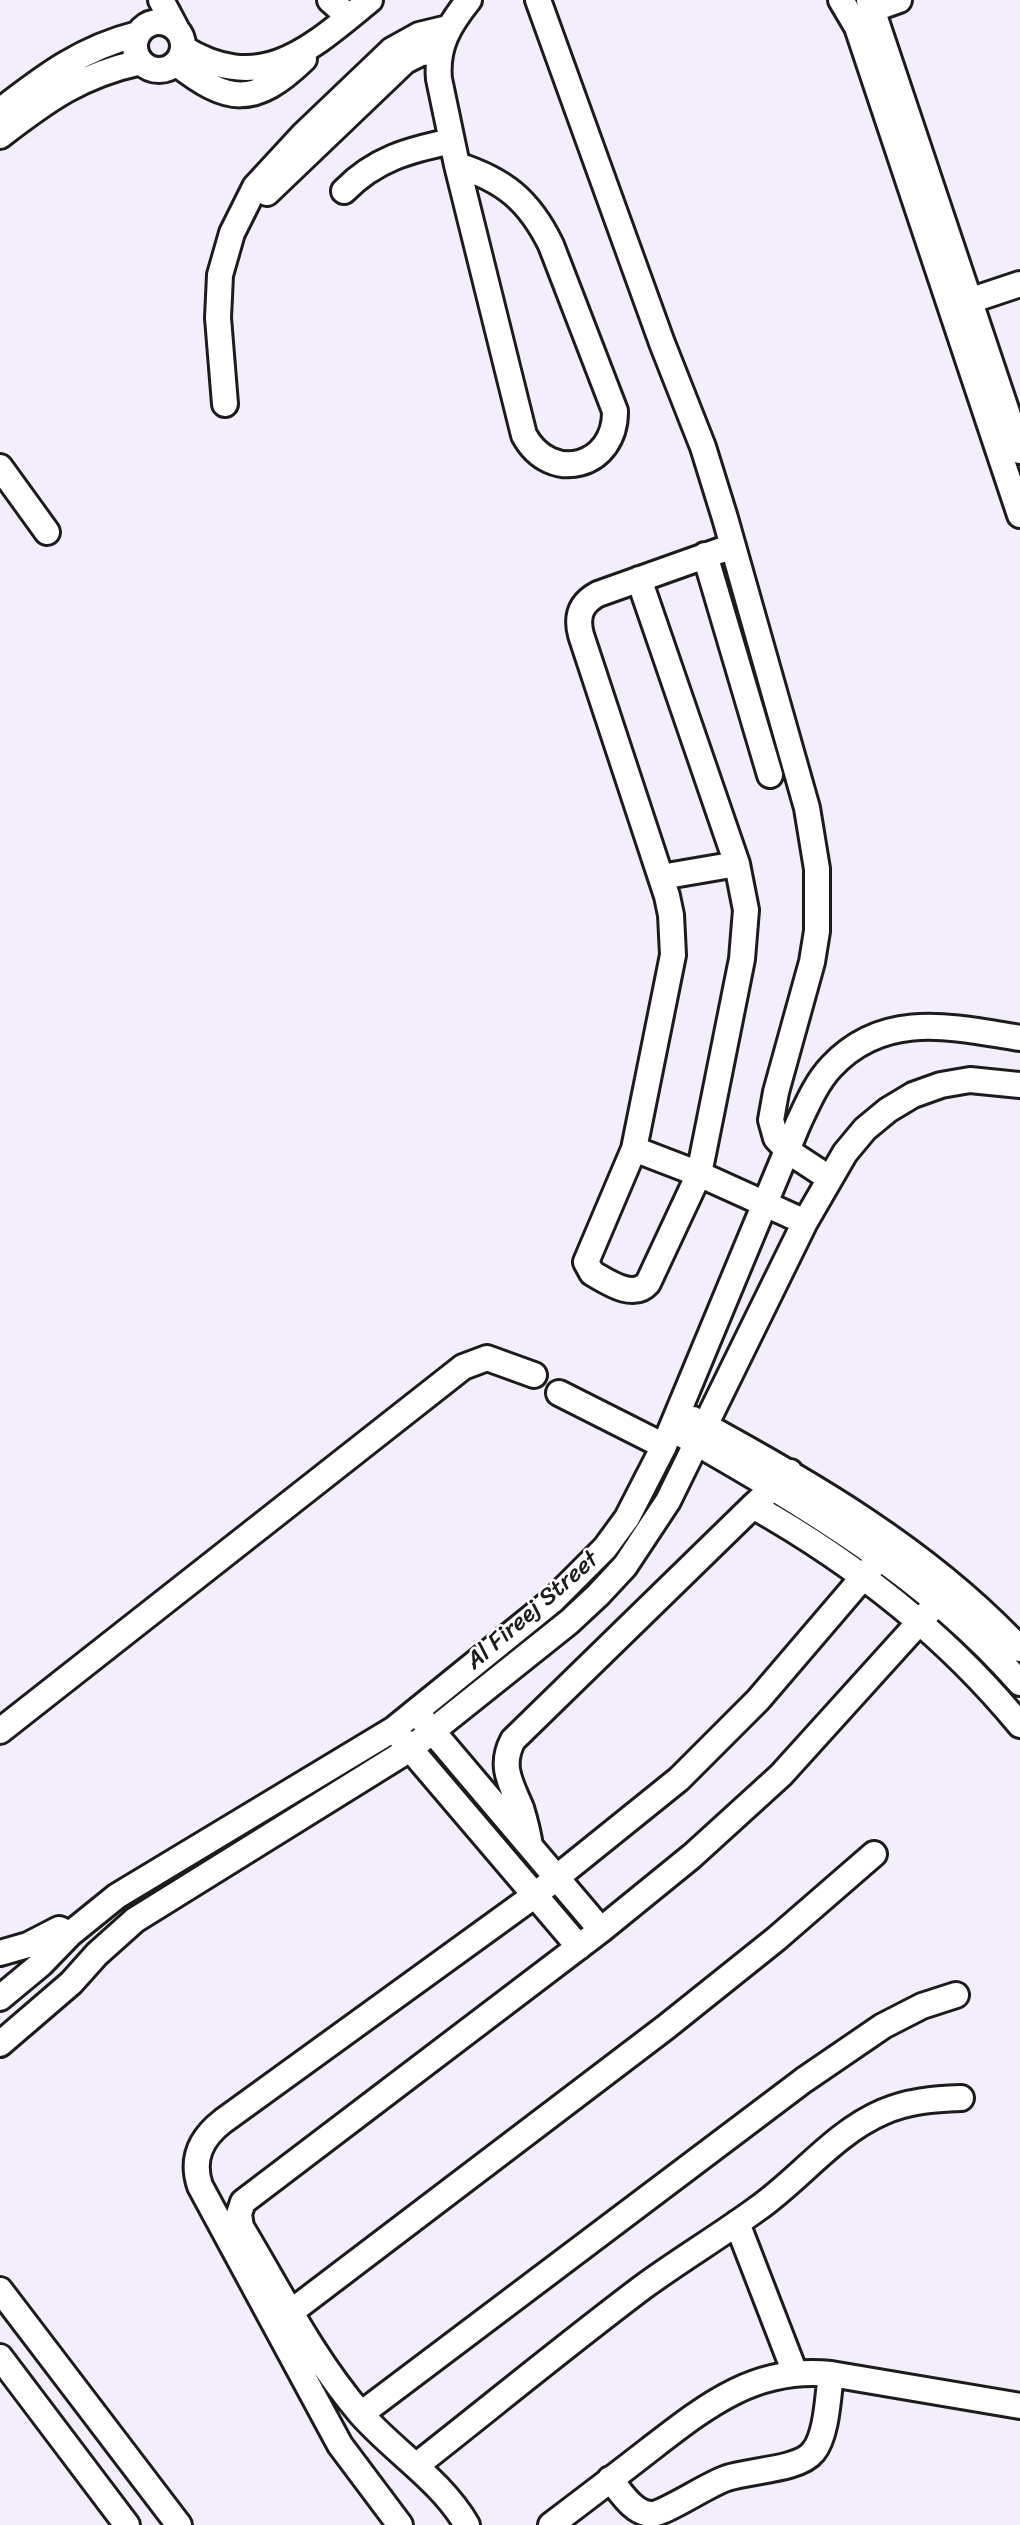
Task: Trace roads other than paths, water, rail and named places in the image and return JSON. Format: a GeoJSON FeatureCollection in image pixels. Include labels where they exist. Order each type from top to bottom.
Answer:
{"type":"FeatureCollection","features":[{"type":"Feature","properties":{"kind":"street"},"geometry":{"type":"LineString","coordinates":[[141,62],[135,48],[146,0]]}},
{"type":"Feature","properties":{"kind":"street"},"geometry":{"type":"LineString","coordinates":[[161,0],[178,46]]}},
{"type":"Feature","properties":{"kind":"street"},"geometry":{"type":"LineString","coordinates":[[330,0],[349,17]]}},
{"type":"Feature","properties":{"kind":"street"},"geometry":{"type":"LineString","coordinates":[[0,111],[78,55],[140,31],[149,23],[163,22],[178,46],[205,60],[228,67],[260,68],[296,55],[326,36],[370,0]]}},
{"type":"Feature","properties":{"kind":"street"},"geometry":{"type":"LineString","coordinates":[[344,191],[364,172],[389,157],[454,153],[518,196],[542,227],[551,245],[615,411],[616,422],[609,442],[594,457],[564,465],[554,463],[536,452],[524,435],[454,153],[439,79],[439,52],[448,27],[469,0]]}},
{"type":"Feature","properties":{"kind":"street"},"geometry":{"type":"LineString","coordinates":[[538,0],[662,343],[703,447],[807,808],[817,869],[818,910],[812,962],[772,1111],[772,1129],[788,1151],[829,1178]]}},
{"type":"Feature","properties":{"kind":"street"},"geometry":{"type":"LineString","coordinates":[[841,0],[857,27],[926,202]]}},
{"type":"Feature","properties":{"kind":"street"},"geometry":{"type":"LineString","coordinates":[[899,0],[870,5],[1020,514]]}},
{"type":"Feature","properties":{"kind":"street"},"geometry":{"type":"LineString","coordinates":[[310,141],[392,50],[419,35],[448,27]]}},
{"type":"Feature","properties":{"kind":"street"},"geometry":{"type":"LineString","coordinates":[[0,136],[75,83],[118,67],[141,62],[158,70],[178,46]]}},
{"type":"Feature","properties":{"kind":"street"},"geometry":{"type":"LineString","coordinates":[[225,404],[218,318],[220,275],[232,233],[262,178],[405,61],[421,53],[439,52]]}},
{"type":"Feature","properties":{"kind":"street"},"geometry":{"type":"LineString","coordinates":[[960,304],[1020,284]]}},
{"type":"Feature","properties":{"kind":"street"},"geometry":{"type":"LineString","coordinates":[[960,304],[1020,451]]}},
{"type":"Feature","properties":{"kind":"street"},"geometry":{"type":"LineString","coordinates":[[0,467],[47,532]]}},
{"type":"Feature","properties":{"kind":"street"},"geometry":{"type":"LineString","coordinates":[[639,579],[737,864],[746,910],[742,959],[699,1174],[648,1283],[636,1291],[592,1273],[586,1262],[634,1149],[673,956],[671,915],[578,625],[579,615],[589,599],[639,579],[733,546]]}},
{"type":"Feature","properties":{"kind":"street"},"geometry":{"type":"LineString","coordinates":[[705,555],[770,775]]}},
{"type":"Feature","properties":{"kind":"street"},"geometry":{"type":"LineString","coordinates":[[661,877],[737,864]]}},
{"type":"Feature","properties":{"kind":"street","name":"Al Fireej Street"},"geometry":{"type":"LineString","coordinates":[[0,1998],[117,1896],[394,1729],[552,1601],[605,1548],[627,1518],[672,1428],[812,1095],[829,1069],[852,1048],[880,1034],[910,1027],[942,1026],[1020,1038]]}},
{"type":"Feature","properties":{"kind":"street","name":"Al Fireej Street"},"geometry":{"type":"LineString","coordinates":[[0,2044],[72,1983],[97,1954],[135,1920],[410,1749],[569,1622],[598,1595],[625,1566],[668,1501],[805,1222],[829,1178],[865,1129],[888,1110],[913,1095],[941,1085],[970,1080],[1020,1085]]}},
{"type":"Feature","properties":{"kind":"street"},"geometry":{"type":"LineString","coordinates":[[634,1149],[699,1174],[805,1222]]}},
{"type":"Feature","properties":{"kind":"street"},"geometry":{"type":"LineString","coordinates":[[0,1731],[463,1367],[487,1358],[534,1375]]}},
{"type":"Feature","properties":{"kind":"street"},"geometry":{"type":"LineString","coordinates":[[559,1393],[672,1428],[701,1434],[781,1480],[887,1549],[945,1594],[981,1611],[1020,1649]]}},
{"type":"Feature","properties":{"kind":"street"},"geometry":{"type":"LineString","coordinates":[[530,1846],[522,1812],[505,1770],[508,1749],[513,1740],[781,1480]]}},
{"type":"Feature","properties":{"kind":"street"},"geometry":{"type":"LineString","coordinates":[[753,1506],[791,1528],[863,1577],[920,1623],[989,1690],[1020,1725]]}},
{"type":"Feature","properties":{"kind":"street"},"geometry":{"type":"LineString","coordinates":[[467,2525],[445,2495],[417,2465],[361,2414],[323,2363],[284,2318],[200,2186],[196,2162],[204,2138],[223,2121],[535,1895],[645,1808],[720,1740],[758,1700],[887,1549]]}},
{"type":"Feature","properties":{"kind":"street"},"geometry":{"type":"LineString","coordinates":[[400,2525],[340,2445],[242,2227],[239,2214],[243,2202],[579,1947],[692,1856],[781,1775],[945,1594]]}},
{"type":"Feature","properties":{"kind":"street"},"geometry":{"type":"LineString","coordinates":[[945,1594],[972,1631],[1020,1683]]}},
{"type":"Feature","properties":{"kind":"street"},"geometry":{"type":"LineString","coordinates":[[416,1712],[601,1930]]}},
{"type":"Feature","properties":{"kind":"street"},"geometry":{"type":"LineString","coordinates":[[394,1729],[579,1947]]}},
{"type":"Feature","properties":{"kind":"street"},"geometry":{"type":"LineString","coordinates":[[284,2318],[666,2027],[796,1922],[874,1854]]}},
{"type":"Feature","properties":{"kind":"street"},"geometry":{"type":"LineString","coordinates":[[117,1896],[135,1920]]}},
{"type":"Feature","properties":{"kind":"street"},"geometry":{"type":"LineString","coordinates":[[0,1953],[28,1945],[59,1929],[80,1972]]}},
{"type":"Feature","properties":{"kind":"street"},"geometry":{"type":"LineString","coordinates":[[361,2414],[804,2080],[883,2026],[922,2006],[956,1995]]}},
{"type":"Feature","properties":{"kind":"street"},"geometry":{"type":"LineString","coordinates":[[417,2465],[641,2288],[776,2195],[841,2137],[861,2123],[907,2103],[961,2098]]}},
{"type":"Feature","properties":{"kind":"street"},"geometry":{"type":"LineString","coordinates":[[737,2223],[795,2373]]}},
{"type":"Feature","properties":{"kind":"street"},"geometry":{"type":"LineString","coordinates":[[0,2290],[179,2525]]}},
{"type":"Feature","properties":{"kind":"street"},"geometry":{"type":"LineString","coordinates":[[0,2357],[127,2525]]}},
{"type":"Feature","properties":{"kind":"street"},"geometry":{"type":"LineString","coordinates":[[551,2525],[721,2398],[760,2381],[795,2373],[831,2374],[1020,2406]]}},
{"type":"Feature","properties":{"kind":"street"},"geometry":{"type":"LineString","coordinates":[[610,2479],[636,2509],[656,2514],[727,2478],[805,2460],[812,2455],[821,2437],[831,2374]]}}]}
